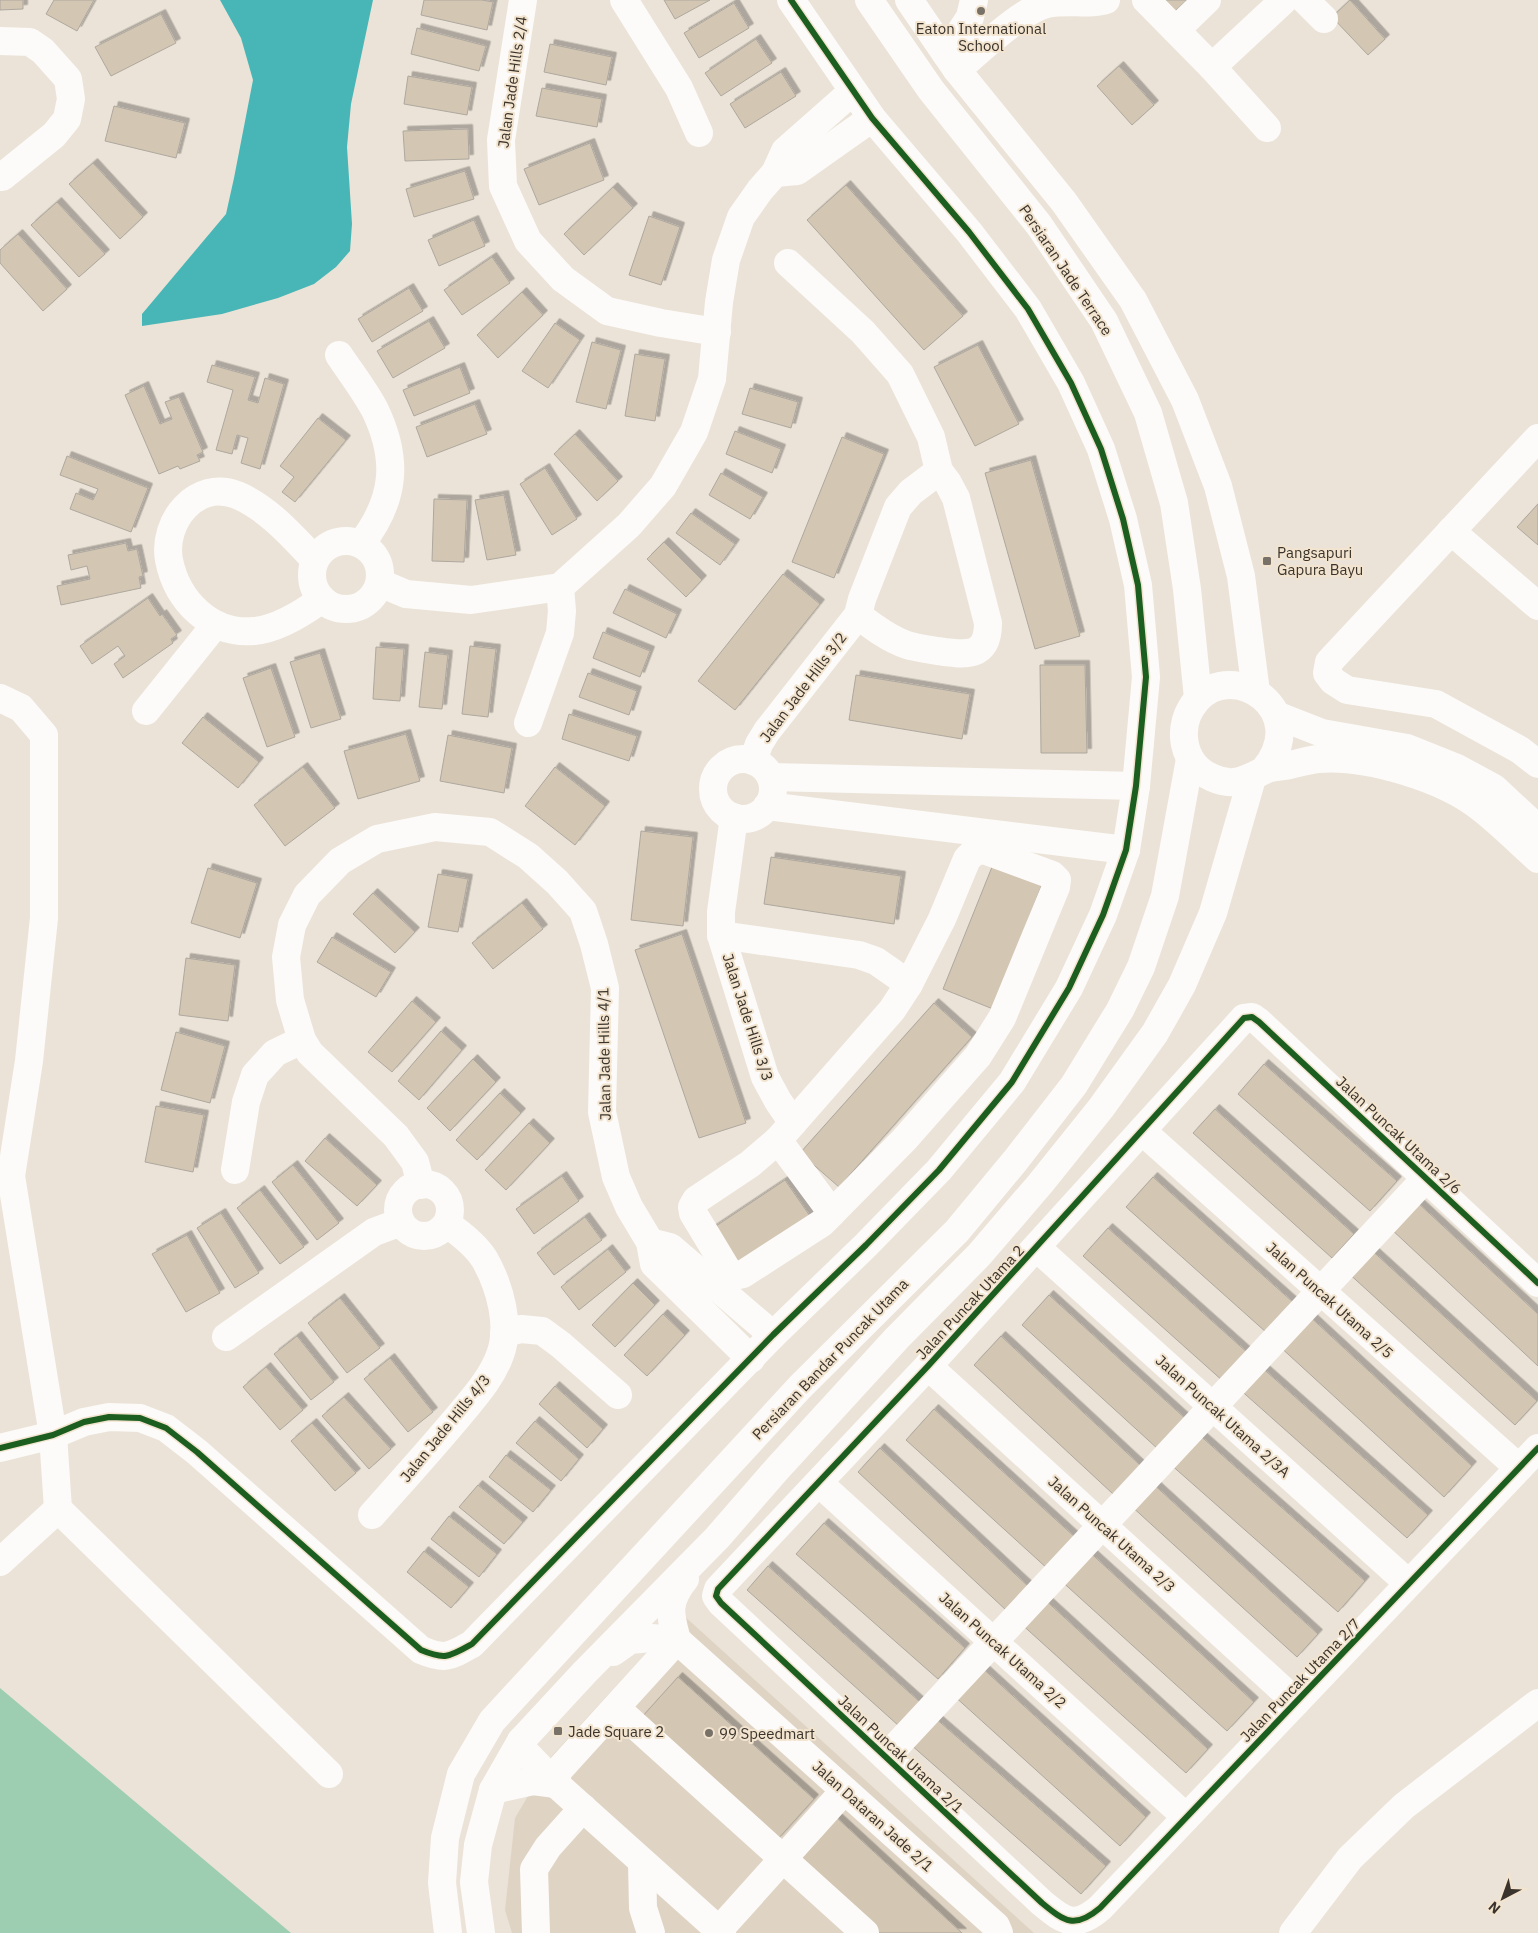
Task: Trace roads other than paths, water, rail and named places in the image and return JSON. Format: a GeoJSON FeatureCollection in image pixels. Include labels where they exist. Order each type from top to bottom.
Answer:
{"type":"FeatureCollection","features":[{"type":"Feature","properties":{"kind":"street","name":"Jalan Jade Hills 2/4"},"geometry":{"type":"LineString","coordinates":[[523,0],[500,140],[503,186],[528,241],[564,279],[607,311],[661,323],[717,332]]}},
{"type":"Feature","properties":{"kind":"street"},"geometry":{"type":"LineString","coordinates":[[624,0],[679,88],[700,133]]}},
{"type":"Feature","properties":{"kind":"street"},"geometry":{"type":"LineString","coordinates":[[0,1448],[53,1435],[84,1422],[109,1417],[140,1418],[166,1428],[197,1452],[421,1650],[438,1657],[455,1654],[472,1644],[773,1335],[866,1245],[939,1170],[1012,1082],[1069,988],[1103,915],[1126,850],[1136,786],[1146,676],[1138,585],[1123,519],[1102,449],[1071,383],[1028,309],[969,232],[872,118],[791,0]]}},
{"type":"Feature","properties":{"kind":"street","name":"Persiaran Jade Terrace"},"geometry":{"type":"LineString","coordinates":[[869,0],[930,90],[1039,225],[1104,321],[1148,413],[1174,503],[1187,589],[1198,698]]}},
{"type":"Feature","properties":{"kind":"street"},"geometry":{"type":"LineString","coordinates":[[909,0],[951,62],[1064,202],[1133,300],[1185,400],[1218,486],[1240,576],[1256,692]]}},
{"type":"Feature","properties":{"kind":"street"},"geometry":{"type":"LineString","coordinates":[[951,62],[970,17],[974,0]]}},
{"type":"Feature","properties":{"kind":"street"},"geometry":{"type":"LineString","coordinates":[[951,62],[1021,17],[1046,4],[1080,1],[1101,2],[1106,0]]}},
{"type":"Feature","properties":{"kind":"street"},"geometry":{"type":"LineString","coordinates":[[1146,0],[1212,67],[1267,128]]}},
{"type":"Feature","properties":{"kind":"street"},"geometry":{"type":"LineString","coordinates":[[1176,30],[1207,0]]}},
{"type":"Feature","properties":{"kind":"street"},"geometry":{"type":"LineString","coordinates":[[1212,67],[1284,0]]}},
{"type":"Feature","properties":{"kind":"street"},"geometry":{"type":"LineString","coordinates":[[1305,0],[1324,20]]}},
{"type":"Feature","properties":{"kind":"street"},"geometry":{"type":"LineString","coordinates":[[0,41],[30,42],[43,51],[68,79],[71,99],[67,119],[54,135],[2,178]]}},
{"type":"Feature","properties":{"kind":"street"},"geometry":{"type":"LineString","coordinates":[[380,583],[406,594],[471,600],[560,587],[629,525],[663,486],[694,432],[712,380],[719,302],[726,260],[741,217],[775,173],[785,152],[853,91]]}},
{"type":"Feature","properties":{"kind":"street"},"geometry":{"type":"LineString","coordinates":[[775,173],[797,172],[872,118]]}},
{"type":"Feature","properties":{"kind":"street"},"geometry":{"type":"LineString","coordinates":[[788,263],[863,332],[900,374],[931,437],[939,471],[956,498],[988,623],[988,637],[982,647],[972,654],[956,654],[907,645],[877,630],[858,615]]}},
{"type":"Feature","properties":{"kind":"street"},"geometry":{"type":"LineString","coordinates":[[339,355],[374,410],[387,440],[391,474],[387,500],[374,527],[361,544]]}},
{"type":"Feature","properties":{"kind":"street"},"geometry":{"type":"LineString","coordinates":[[1536,760],[1436,704],[1347,690],[1333,681],[1327,673],[1330,662],[1538,438]]}},
{"type":"Feature","properties":{"kind":"street","name":"Jalan Jade Hills 3/2"},"geometry":{"type":"LineString","coordinates":[[762,769],[759,744],[767,731],[858,615],[862,599],[898,507],[911,492],[939,471]]}},
{"type":"Feature","properties":{"kind":"street"},"geometry":{"type":"LineString","coordinates":[[315,560],[257,505],[235,494],[219,491],[204,493],[188,503],[177,518],[170,536],[169,560],[185,598],[200,615],[215,626],[233,630],[254,631],[299,616],[322,599]]}},
{"type":"Feature","properties":{"kind":"street"},"geometry":{"type":"LineString","coordinates":[[1451,531],[1538,606]]}},
{"type":"Feature","properties":{"kind":"street"},"geometry":{"type":"LineString","coordinates":[[348,540],[361,544],[373,553],[380,568],[380,583],[373,596],[362,605],[348,609],[334,606],[322,599],[314,587],[312,574],[315,560],[323,549],[334,542],[348,540]]}},
{"type":"Feature","properties":{"kind":"street"},"geometry":{"type":"LineString","coordinates":[[528,723],[560,633],[562,611],[560,587]]}},
{"type":"Feature","properties":{"kind":"street"},"geometry":{"type":"LineString","coordinates":[[146,711],[215,626]]}},
{"type":"Feature","properties":{"kind":"street"},"geometry":{"type":"LineString","coordinates":[[677,1640],[670,1611],[676,1590],[717,1538],[783,1462],[897,1338],[979,1255],[1040,1184],[1101,1108],[1155,1033],[1182,985],[1213,913],[1258,774],[1273,759],[1279,746],[1280,730],[1276,715],[1268,702],[1256,692],[1242,686],[1226,686],[1211,690],[1198,698],[1188,711],[1183,727],[1184,744],[1190,759],[1199,770],[1213,778],[1226,782],[1240,782],[1258,774],[1319,759],[1356,760],[1400,770],[1448,788],[1481,808],[1538,859]]}},
{"type":"Feature","properties":{"kind":"street"},"geometry":{"type":"LineString","coordinates":[[0,698],[21,708],[44,735],[44,918],[29,1061],[5,1177],[53,1435],[58,1509],[329,1774]]}},
{"type":"Feature","properties":{"kind":"street"},"geometry":{"type":"LineString","coordinates":[[1276,715],[1322,733],[1407,748],[1457,768],[1494,788],[1538,829]]}},
{"type":"Feature","properties":{"kind":"street"},"geometry":{"type":"LineString","coordinates":[[762,769],[773,787],[772,797],[761,813],[743,819],[734,817],[719,806],[715,798],[715,779],[719,771],[726,764],[734,760],[744,759],[762,769],[1136,786]]}},
{"type":"Feature","properties":{"kind":"street","name":"Persiaran Bandar Puncak Utama"},"geometry":{"type":"LineString","coordinates":[[448,1933],[442,1883],[445,1838],[462,1774],[492,1721],[800,1387],[957,1232],[1015,1162],[1074,1085],[1120,1010],[1141,967],[1165,896],[1190,759]]}},
{"type":"Feature","properties":{"kind":"street"},"geometry":{"type":"LineString","coordinates":[[767,806],[1126,850]]}},
{"type":"Feature","properties":{"kind":"street","name":"Jalan Jade Hills 3/3"},"geometry":{"type":"LineString","coordinates":[[734,817],[721,912],[721,935],[765,1077],[778,1102],[786,1132],[832,1213]]}},
{"type":"Feature","properties":{"kind":"street","name":"Jalan Jade Hills 4/1"},"geometry":{"type":"LineString","coordinates":[[302,1040],[290,1000],[286,957],[292,925],[307,895],[340,861],[377,838],[435,827],[490,832],[528,856],[557,882],[583,911],[594,944],[605,988],[602,1112],[616,1177],[629,1207],[650,1242],[654,1264],[751,1359]]}},
{"type":"Feature","properties":{"kind":"street"},"geometry":{"type":"LineString","coordinates":[[984,850],[1052,875],[1056,880],[1056,887],[1002,1018],[978,1056],[904,1140],[832,1213],[802,1237],[742,1274],[734,1276],[728,1271],[693,1213],[692,1207],[696,1200],[750,1164],[786,1132],[892,1010],[909,984],[942,918],[967,859],[974,852],[984,850]]}},
{"type":"Feature","properties":{"kind":"street","name":"Jalan Jade Hills 3/3"},"geometry":{"type":"LineString","coordinates":[[721,935],[859,955],[876,961],[909,984]]}},
{"type":"Feature","properties":{"kind":"street","name":"Jalan Puncak Utama 2/6"},"geometry":{"type":"LineString","coordinates":[[1240,1022],[1244,1018],[1252,1017],[1259,1022],[1538,1283]]}},
{"type":"Feature","properties":{"kind":"street","name":"Jalan Puncak Utama 2"},"geometry":{"type":"LineString","coordinates":[[716,1596],[718,1590],[1037,1248],[1240,1022]]}},
{"type":"Feature","properties":{"kind":"street"},"geometry":{"type":"LineString","coordinates":[[234,1170],[246,1102],[255,1075],[275,1053],[302,1040],[310,1053],[396,1136],[416,1162],[422,1185]]}},
{"type":"Feature","properties":{"kind":"street","name":"Jalan Puncak Utama 2/5"},"geometry":{"type":"LineString","coordinates":[[1142,1131],[1519,1468]]}},
{"type":"Feature","properties":{"kind":"street"},"geometry":{"type":"LineString","coordinates":[[886,1758],[1426,1178]]}},
{"type":"Feature","properties":{"kind":"street"},"geometry":{"type":"LineString","coordinates":[[430,1185],[444,1193],[450,1208],[447,1224],[441,1230],[433,1235],[424,1236],[415,1234],[407,1229],[402,1222],[399,1214],[402,1198],[414,1187],[430,1185]]}},
{"type":"Feature","properties":{"kind":"street"},"geometry":{"type":"LineString","coordinates":[[226,1337],[374,1232],[402,1222]]}},
{"type":"Feature","properties":{"kind":"street","name":"Jalan Jade Hills 4/3"},"geometry":{"type":"LineString","coordinates":[[372,1515],[441,1437],[484,1384],[500,1355],[504,1333],[503,1312],[496,1287],[484,1259],[462,1235],[447,1224]]}},
{"type":"Feature","properties":{"kind":"street"},"geometry":{"type":"LineString","coordinates":[[650,1242],[670,1247],[773,1335]]}},
{"type":"Feature","properties":{"kind":"street","name":"Jalan Puncak Utama 2/3A"},"geometry":{"type":"LineString","coordinates":[[1037,1248],[1408,1583]]}},
{"type":"Feature","properties":{"kind":"street"},"geometry":{"type":"LineString","coordinates":[[504,1333],[521,1328],[542,1331],[561,1345],[618,1395]]}},
{"type":"Feature","properties":{"kind":"street","name":"Jalan Puncak Utama 2/3"},"geometry":{"type":"LineString","coordinates":[[928,1366],[1296,1702]]}},
{"type":"Feature","properties":{"kind":"street","name":"Jalan Puncak Utama 2/7"},"geometry":{"type":"LineString","coordinates":[[1074,1922],[1088,1918],[1100,1908],[1538,1448]]}},
{"type":"Feature","properties":{"kind":"street","name":"Jalan Puncak Utama 2/2"},"geometry":{"type":"LineString","coordinates":[[819,1483],[1186,1817]]}},
{"type":"Feature","properties":{"kind":"street"},"geometry":{"type":"LineString","coordinates":[[0,1562],[58,1509]]}},
{"type":"Feature","properties":{"kind":"street"},"geometry":{"type":"LineString","coordinates":[[481,1933],[474,1882],[478,1845],[493,1790],[521,1741],[585,1672],[717,1538]]}},
{"type":"Feature","properties":{"kind":"street","name":"Jalan Puncak Utama 2/1"},"geometry":{"type":"LineString","coordinates":[[716,1596],[721,1603],[1042,1904],[1059,1916],[1074,1922]]}},
{"type":"Feature","properties":{"kind":"street"},"geometry":{"type":"LineString","coordinates":[[585,1672],[630,1640],[651,1638],[677,1640]]}},
{"type":"Feature","properties":{"kind":"street"},"geometry":{"type":"LineString","coordinates":[[556,1784],[558,1772],[677,1640]]}},
{"type":"Feature","properties":{"kind":"street","name":"Jalan Dataran Jade 2/1"},"geometry":{"type":"LineString","coordinates":[[677,1640],[996,1926],[999,1933]]}},
{"type":"Feature","properties":{"kind":"street"},"geometry":{"type":"LineString","coordinates":[[616,1708],[865,1933]]}},
{"type":"Feature","properties":{"kind":"street"},"geometry":{"type":"LineString","coordinates":[[1293,1933],[1350,1858],[1404,1806],[1536,1709]]}},
{"type":"Feature","properties":{"kind":"street"},"geometry":{"type":"LineString","coordinates":[[521,1741],[524,1751],[556,1784],[720,1932],[783,1858],[844,1791]]}},
{"type":"Feature","properties":{"kind":"street"},"geometry":{"type":"LineString","coordinates":[[493,1790],[533,1781],[556,1784]]}},
{"type":"Feature","properties":{"kind":"street"},"geometry":{"type":"LineString","coordinates":[[536,1933],[534,1869],[548,1847],[583,1808]]}},
{"type":"Feature","properties":{"kind":"street"},"geometry":{"type":"LineString","coordinates":[[642,1862],[643,1908],[651,1933]]}},
{"type":"Feature","properties":{"kind":"water"},"geometry":{"type":"Polygon","coordinates":[[[220,0],[373,0],[351,104],[347,147],[352,224],[350,251],[336,267],[314,284],[278,298],[222,314],[142,326],[142,314],[226,214],[253,80],[241,38],[220,0]]]}},
{"type":"Feature","properties":{"kind":"place","name":"Eaton International School"},"geometry":{"type":"Point","coordinates":[981,11]}},
{"type":"Feature","properties":{"kind":"place","name":"Pangsapuri Gapura Bayu"},"geometry":{"type":"Point","coordinates":[1267,561]}},
{"type":"Feature","properties":{"kind":"place","name":"Jade Square 2"},"geometry":{"type":"Point","coordinates":[558,1731]}},
{"type":"Feature","properties":{"kind":"place","name":"99 Speedmart"},"geometry":{"type":"Point","coordinates":[709,1733]}}]}
